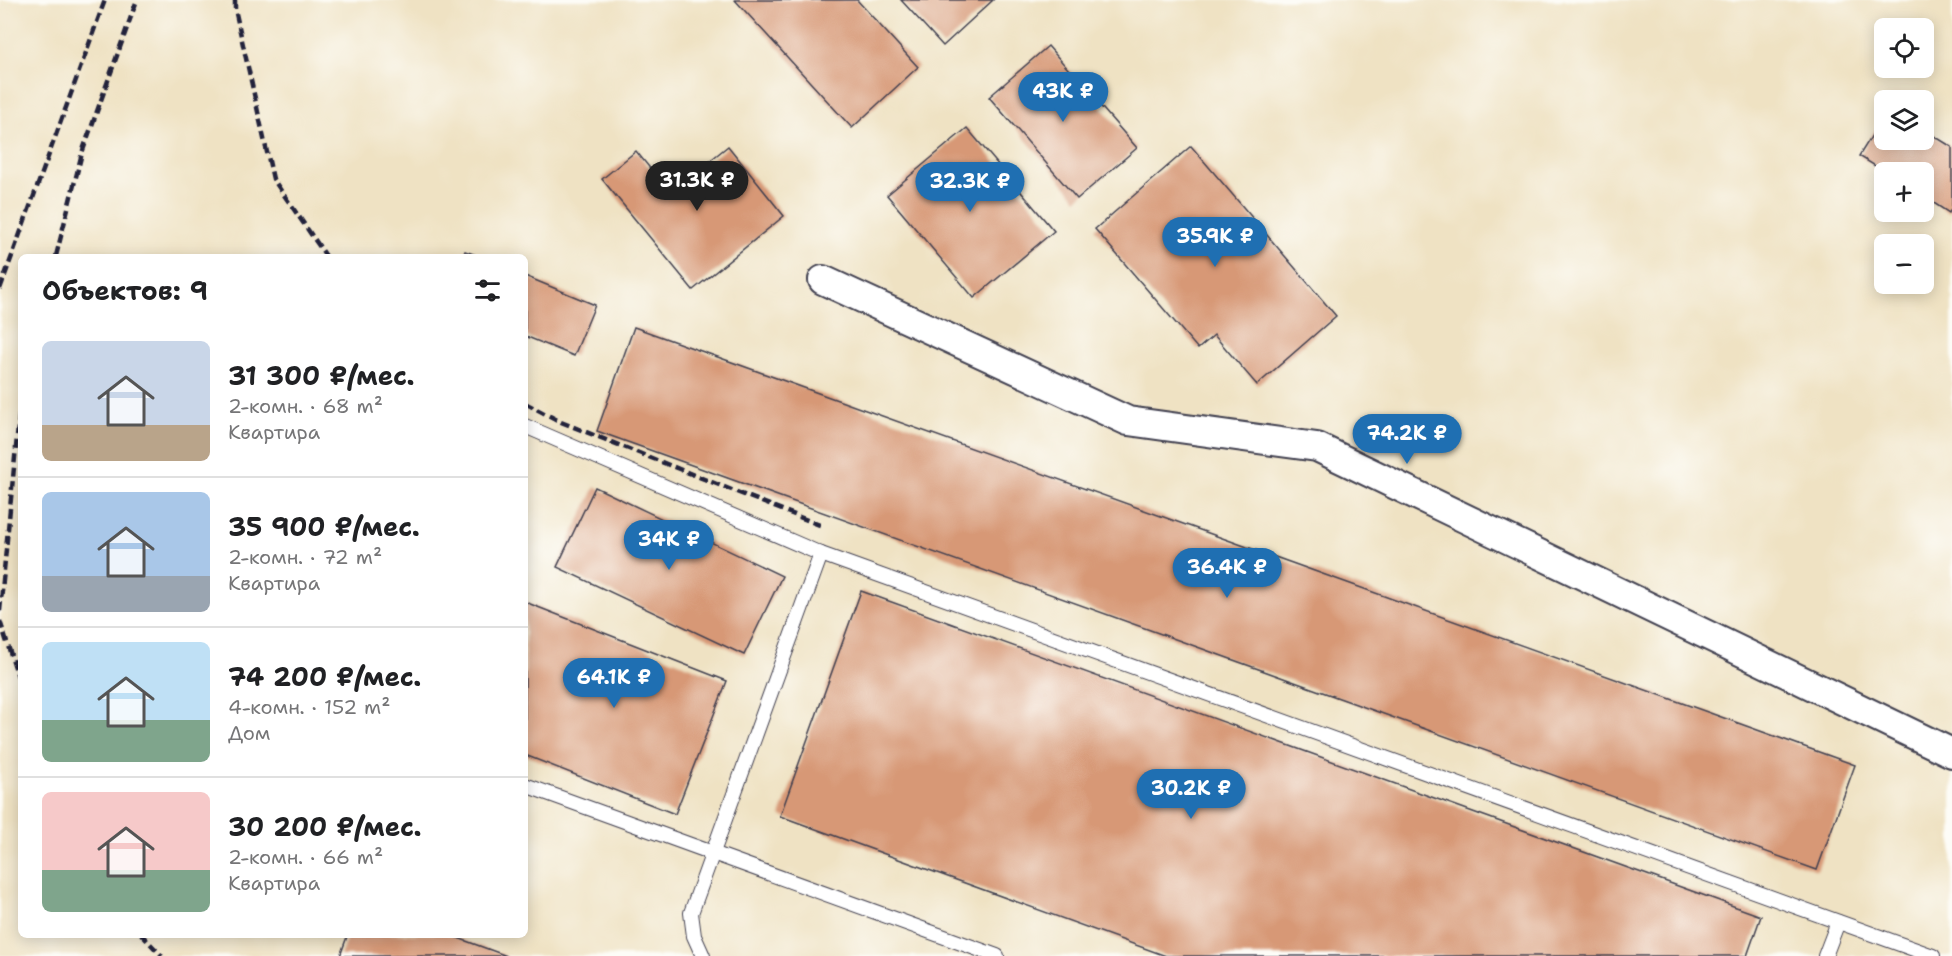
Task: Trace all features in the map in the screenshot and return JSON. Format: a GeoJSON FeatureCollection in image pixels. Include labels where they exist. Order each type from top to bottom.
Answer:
{"type":"FeatureCollection","features":[{"type":"Feature","properties":{"kind":"street"},"geometry":{"type":"LineString","coordinates":[[823,280],[1128,421],[1317,447],[1952,753]]}},
{"type":"Feature","properties":{"kind":"lane"},"geometry":{"type":"LineString","coordinates":[[528,427],[821,554],[1933,956]]}},
{"type":"Feature","properties":{"kind":"lane"},"geometry":{"type":"LineString","coordinates":[[703,956],[694,936],[692,913],[821,554]]}},
{"type":"Feature","properties":{"kind":"lane"},"geometry":{"type":"LineString","coordinates":[[528,786],[997,956]]}},
{"type":"Feature","properties":{"kind":"lane"},"geometry":{"type":"LineString","coordinates":[[1826,956],[1838,922]]}},
{"type":"Feature","properties":{"kind":"building"},"geometry":{"type":"Polygon","coordinates":[[[735,0],[857,0],[918,67],[852,128],[735,0]]]}},
{"type":"Feature","properties":{"kind":"building"},"geometry":{"type":"Polygon","coordinates":[[[901,0],[993,0],[943,46],[901,0]]]}},
{"type":"Feature","properties":{"kind":"building"},"geometry":{"type":"Polygon","coordinates":[[[1048,46],[1137,148],[1077,199],[989,97],[1048,46]]]}},
{"type":"Feature","properties":{"kind":"building"},"geometry":{"type":"Polygon","coordinates":[[[967,128],[1054,231],[974,298],[887,195],[967,128]]]}},
{"type":"Feature","properties":{"kind":"building"},"geometry":{"type":"Polygon","coordinates":[[[1874,132],[1874,150],[1934,150],[1934,136],[1952,147],[1952,208],[1949,213],[1934,203],[1934,162],[1874,162],[1874,165],[1859,156],[1874,132]]]}},
{"type":"Feature","properties":{"kind":"building"},"geometry":{"type":"Polygon","coordinates":[[[728,146],[784,216],[693,290],[602,179],[636,151],[670,193],[728,146]]]}},
{"type":"Feature","properties":{"kind":"building"},"geometry":{"type":"Polygon","coordinates":[[[1191,146],[1336,316],[1257,385],[1214,335],[1198,349],[1095,229],[1191,146]]]}},
{"type":"Feature","properties":{"kind":"building"},"geometry":{"type":"Polygon","coordinates":[[[528,277],[595,305],[574,356],[528,337],[528,277]]]}},
{"type":"Feature","properties":{"kind":"building"},"geometry":{"type":"Polygon","coordinates":[[[634,327],[1855,765],[1817,870],[597,431],[634,327]]]}},
{"type":"Feature","properties":{"kind":"building"},"geometry":{"type":"Polygon","coordinates":[[[595,487],[782,576],[744,655],[557,567],[595,487]]]}},
{"type":"Feature","properties":{"kind":"building"},"geometry":{"type":"Polygon","coordinates":[[[861,591],[1761,916],[1747,956],[1166,956],[780,816],[861,591]]]}},
{"type":"Feature","properties":{"kind":"building"},"geometry":{"type":"Polygon","coordinates":[[[528,603],[727,681],[675,814],[528,756],[528,603]]]}},
{"type":"Feature","properties":{"kind":"building"},"geometry":{"type":"Polygon","coordinates":[[[347,938],[458,938],[507,956],[340,956],[347,938]]]}},
{"type":"Feature","properties":{"kind":"railway"},"geometry":{"type":"LineString","coordinates":[[0,289],[105,0]]}},
{"type":"Feature","properties":{"kind":"railway"},"geometry":{"type":"LineString","coordinates":[[57,254],[82,153],[137,0]]}},
{"type":"Feature","properties":{"kind":"railway"},"geometry":{"type":"LineString","coordinates":[[235,0],[235,9],[273,179],[325,254]]}},
{"type":"Feature","properties":{"kind":"railway"},"geometry":{"type":"LineString","coordinates":[[528,405],[561,422],[822,526]]}},
{"type":"Feature","properties":{"kind":"railway"},"geometry":{"type":"LineString","coordinates":[[0,611],[18,427]]}},
{"type":"Feature","properties":{"kind":"railway"},"geometry":{"type":"LineString","coordinates":[[0,621],[18,677]]}},
{"type":"Feature","properties":{"kind":"railway"},"geometry":{"type":"LineString","coordinates":[[145,938],[162,956]]}}]}
